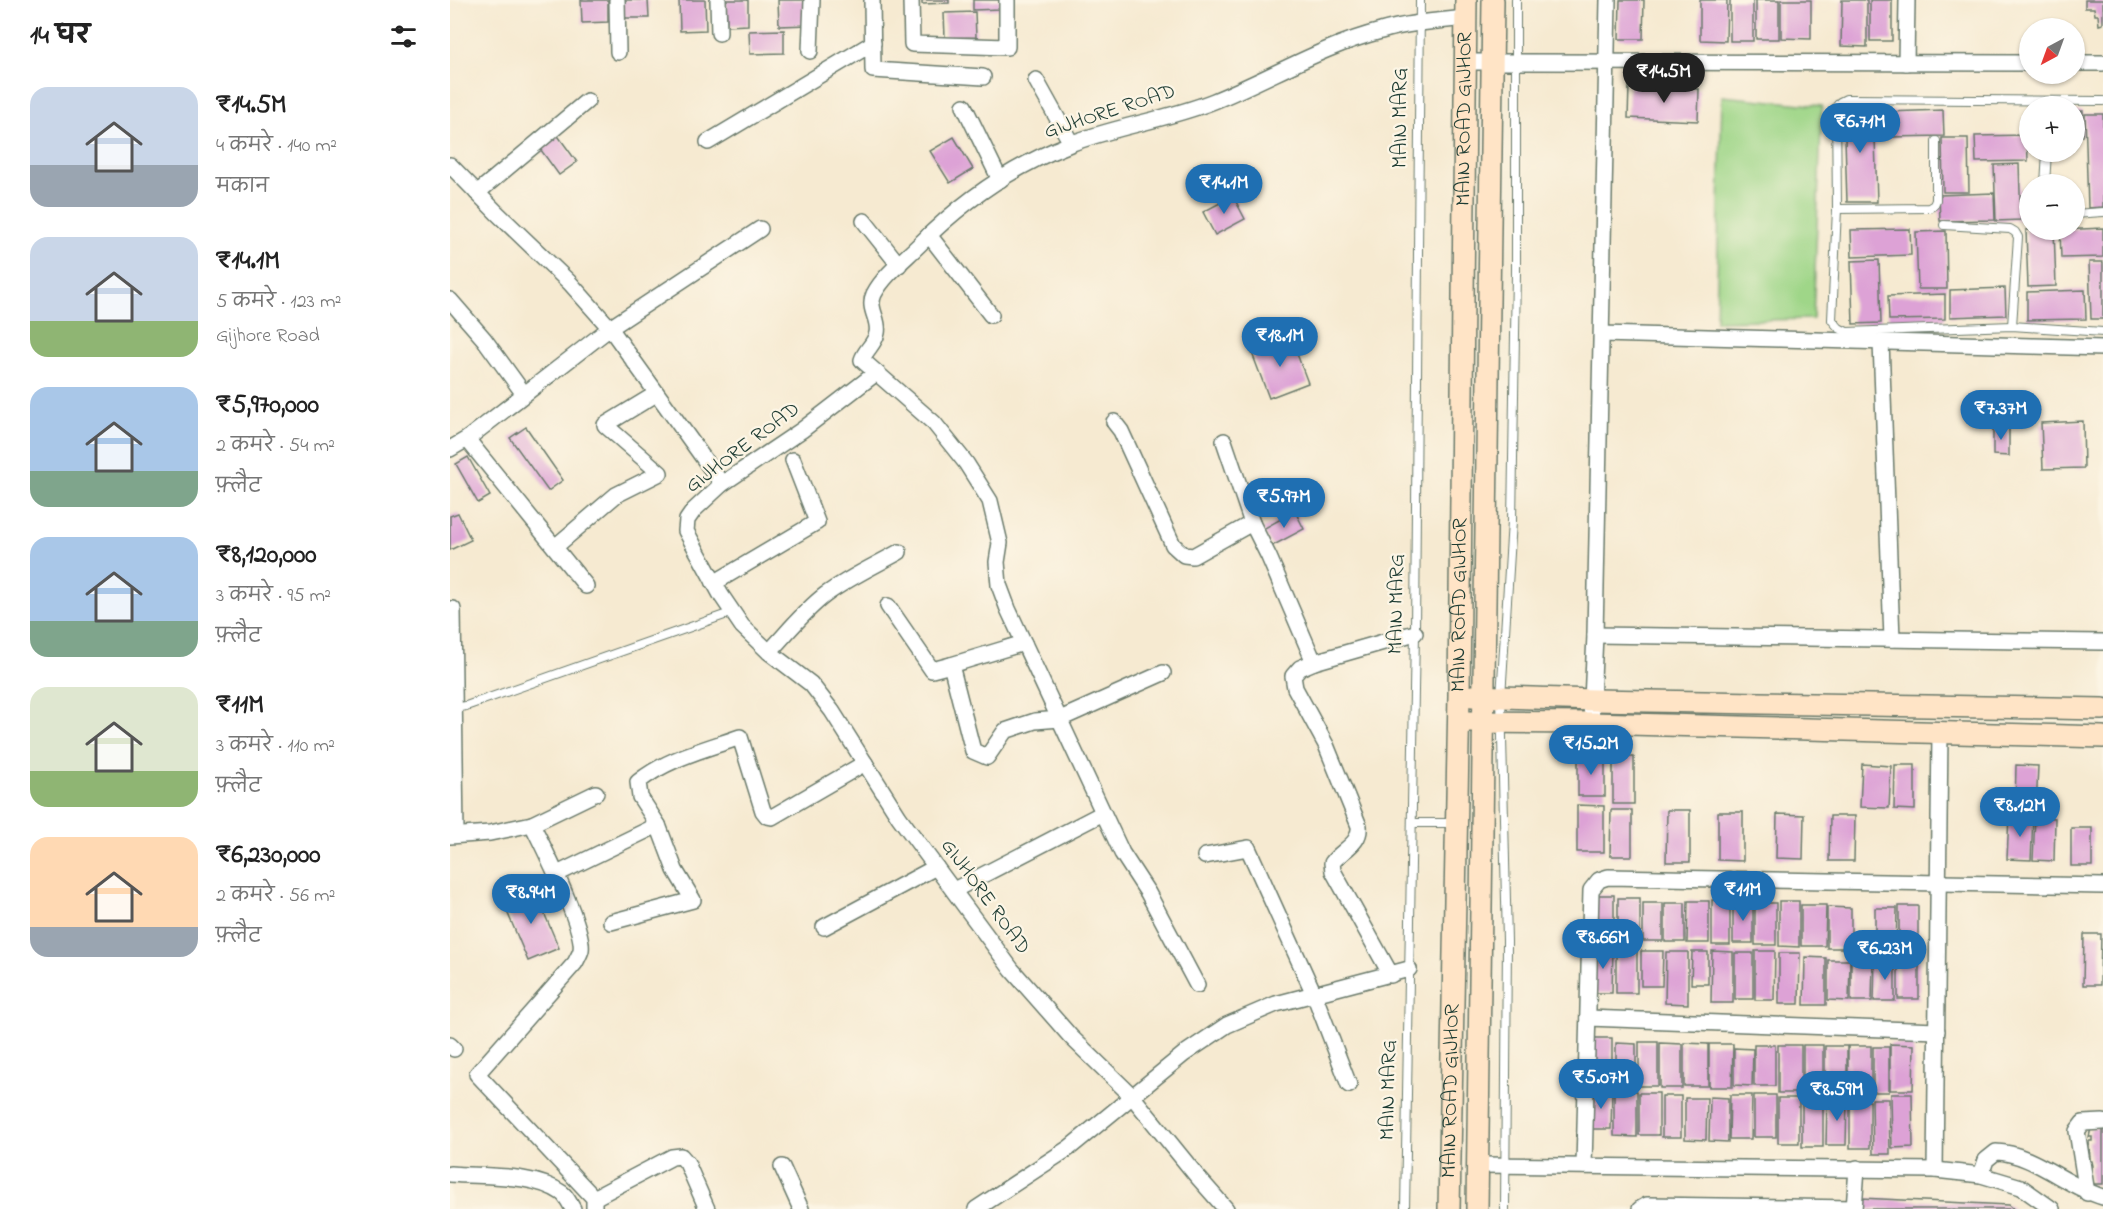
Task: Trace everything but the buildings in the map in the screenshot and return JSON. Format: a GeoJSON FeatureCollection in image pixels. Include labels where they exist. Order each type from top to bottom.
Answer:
{"type":"FeatureCollection","features":[{"type":"Feature","properties":{"kind":"street"},"geometry":{"type":"LineString","coordinates":[[617,0],[618,52]]}},
{"type":"Feature","properties":{"kind":"street"},"geometry":{"type":"LineString","coordinates":[[718,0],[719,33]]}},
{"type":"Feature","properties":{"kind":"street"},"geometry":{"type":"LineString","coordinates":[[810,51],[812,0]]}},
{"type":"Feature","properties":{"kind":"street"},"geometry":{"type":"LineString","coordinates":[[872,0],[873,70],[982,77]]}},
{"type":"Feature","properties":{"kind":"street"},"geometry":{"type":"LineString","coordinates":[[911,0],[912,44],[1007,47],[1007,0]]}},
{"type":"Feature","properties":{"kind":"street","name":"MAIN ROAD GIJHOR"},"geometry":{"type":"LineString","coordinates":[[1477,1209],[1493,697],[1493,0]]}},
{"type":"Feature","properties":{"kind":"street"},"geometry":{"type":"LineString","coordinates":[[1591,723],[1594,700],[1608,0]]}},
{"type":"Feature","properties":{"kind":"street"},"geometry":{"type":"LineString","coordinates":[[1906,63],[1907,0]]}},
{"type":"Feature","properties":{"kind":"street","name":"GIJHORE ROAD"},"geometry":{"type":"LineString","coordinates":[[1226,1209],[1132,1096],[1071,1036],[1012,970],[899,817],[832,711],[811,684],[769,652],[742,626],[714,583],[686,531],[687,520],[694,510],[722,484],[802,430],[876,374],[862,360],[878,331],[871,304],[875,293],[928,235],[964,203],[1035,160],[1071,143],[1211,102],[1321,53],[1379,31],[1466,9]]}},
{"type":"Feature","properties":{"kind":"street","name":"MAIN ROAD GIJHOR"},"geometry":{"type":"LineString","coordinates":[[1449,1209],[1459,695],[1466,9]]}},
{"type":"Feature","properties":{"kind":"street"},"geometry":{"type":"LineString","coordinates":[[708,142],[873,43]]}},
{"type":"Feature","properties":{"kind":"street"},"geometry":{"type":"LineString","coordinates":[[1464,62],[2019,63]]}},
{"type":"Feature","properties":{"kind":"street"},"geometry":{"type":"LineString","coordinates":[[2085,63],[2103,63]]}},
{"type":"Feature","properties":{"kind":"street"},"geometry":{"type":"LineString","coordinates":[[1036,80],[1071,143]]}},
{"type":"Feature","properties":{"kind":"street"},"geometry":{"type":"LineString","coordinates":[[477,193],[587,101]]}},
{"type":"Feature","properties":{"kind":"street"},"geometry":{"type":"LineString","coordinates":[[964,106],[1000,180]]}},
{"type":"Feature","properties":{"kind":"street"},"geometry":{"type":"LineString","coordinates":[[450,165],[570,283],[610,328],[722,484]]}},
{"type":"Feature","properties":{"kind":"street"},"geometry":{"type":"LineString","coordinates":[[864,221],[899,265]]}},
{"type":"Feature","properties":{"kind":"street"},"geometry":{"type":"LineString","coordinates":[[450,449],[468,439],[610,328],[760,229]]}},
{"type":"Feature","properties":{"kind":"street"},"geometry":{"type":"LineString","coordinates":[[928,235],[991,315]]}},
{"type":"Feature","properties":{"kind":"street"},"geometry":{"type":"LineString","coordinates":[[450,300],[484,339],[524,394]]}},
{"type":"Feature","properties":{"kind":"street"},"geometry":{"type":"LineString","coordinates":[[1602,334],[2103,348]]}},
{"type":"Feature","properties":{"kind":"street"},"geometry":{"type":"LineString","coordinates":[[1881,342],[1892,639]]}},
{"type":"Feature","properties":{"kind":"street"},"geometry":{"type":"LineString","coordinates":[[876,374],[934,423],[966,463],[990,501],[1000,543],[997,561],[999,585],[1122,853],[1148,892],[1197,985]]}},
{"type":"Feature","properties":{"kind":"street"},"geometry":{"type":"LineString","coordinates":[[555,547],[616,495],[660,473],[605,425],[656,394]]}},
{"type":"Feature","properties":{"kind":"street"},"geometry":{"type":"LineString","coordinates":[[1114,422],[1122,431],[1173,545],[1184,555],[1193,556],[1251,524]]}},
{"type":"Feature","properties":{"kind":"street"},"geometry":{"type":"LineString","coordinates":[[468,439],[586,586]]}},
{"type":"Feature","properties":{"kind":"street"},"geometry":{"type":"LineString","coordinates":[[1224,441],[1251,524],[1269,557],[1314,662]]}},
{"type":"Feature","properties":{"kind":"street"},"geometry":{"type":"LineString","coordinates":[[714,583],[817,522],[793,460]]}},
{"type":"Feature","properties":{"kind":"street"},"geometry":{"type":"LineString","coordinates":[[769,652],[825,595],[899,552]]}},
{"type":"Feature","properties":{"kind":"street"},"geometry":{"type":"LineString","coordinates":[[888,606],[932,670],[1024,643]]}},
{"type":"Feature","properties":{"kind":"street"},"geometry":{"type":"LineString","coordinates":[[450,609],[453,609],[453,836],[531,825],[596,793]]}},
{"type":"Feature","properties":{"kind":"street"},"geometry":{"type":"LineString","coordinates":[[1391,975],[1333,871],[1332,863],[1337,855],[1354,844],[1360,834],[1359,826],[1326,745],[1295,688],[1293,676],[1300,668],[1314,662],[1415,633]]}},
{"type":"Feature","properties":{"kind":"street"},"geometry":{"type":"LineString","coordinates":[[1595,635],[2103,642]]}},
{"type":"Feature","properties":{"kind":"street"},"geometry":{"type":"LineString","coordinates":[[951,665],[973,751],[987,757],[1005,731],[1035,721],[1060,719],[1163,674]]}},
{"type":"Feature","properties":{"kind":"street"},"geometry":{"type":"LineString","coordinates":[[1459,695],[1594,700],[2103,709]]}},
{"type":"Feature","properties":{"kind":"street"},"geometry":{"type":"LineString","coordinates":[[1457,722],[1591,723],[2103,737]]}},
{"type":"Feature","properties":{"kind":"street"},"geometry":{"type":"LineString","coordinates":[[1935,1170],[1940,733]]}},
{"type":"Feature","properties":{"kind":"street"},"geometry":{"type":"LineString","coordinates":[[611,922],[693,900],[675,870],[658,825],[640,797],[638,782],[652,770],[740,737],[763,811],[767,816],[772,817],[865,763]]}},
{"type":"Feature","properties":{"kind":"street"},"geometry":{"type":"LineString","coordinates":[[954,890],[1103,813]]}},
{"type":"Feature","properties":{"kind":"street"},"geometry":{"type":"LineString","coordinates":[[531,825],[556,874],[580,938],[581,950],[575,963],[477,1074],[594,1204],[672,1157],[681,1156],[687,1163],[707,1209]]}},
{"type":"Feature","properties":{"kind":"street"},"geometry":{"type":"LineString","coordinates":[[556,874],[658,825]]}},
{"type":"Feature","properties":{"kind":"street"},"geometry":{"type":"LineString","coordinates":[[1205,856],[1248,848],[1314,994],[1349,1085]]}},
{"type":"Feature","properties":{"kind":"street"},"geometry":{"type":"LineString","coordinates":[[824,927],[936,867]]}},
{"type":"Feature","properties":{"kind":"street"},"geometry":{"type":"LineString","coordinates":[[1584,1166],[1592,890],[1599,880],[1608,877],[2103,886]]}},
{"type":"Feature","properties":{"kind":"street"},"geometry":{"type":"LineString","coordinates":[[976,1209],[1069,1148],[1184,1054],[1227,1025],[1276,1004],[1409,969]]}},
{"type":"Feature","properties":{"kind":"street"},"geometry":{"type":"LineString","coordinates":[[1588,1018],[1937,1031]]}},
{"type":"Feature","properties":{"kind":"street"},"geometry":{"type":"LineString","coordinates":[[2087,1193],[2078,1131],[2083,1123],[2103,1122]]}},
{"type":"Feature","properties":{"kind":"street"},"geometry":{"type":"LineString","coordinates":[[1981,1175],[1986,1160],[1996,1152],[2005,1152],[2036,1165],[2087,1193],[2103,1197]]}},
{"type":"Feature","properties":{"kind":"street"},"geometry":{"type":"LineString","coordinates":[[1478,1165],[1935,1170],[1981,1175],[2021,1187],[2052,1209]]}},
{"type":"Feature","properties":{"kind":"street"},"geometry":{"type":"LineString","coordinates":[[782,1167],[801,1209]]}},
{"type":"Feature","properties":{"kind":"street"},"geometry":{"type":"LineString","coordinates":[[1640,1209],[1647,1205],[1854,1208],[1857,1168]]}},
{"type":"Feature","properties":{"kind":"street"},"geometry":{"type":"LineString","coordinates":[[450,1174],[533,1180],[548,1185],[565,1195],[573,1209]]}},
{"type":"Feature","properties":{"kind":"lane","name":"MAIN MARG"},"geometry":{"type":"LineString","coordinates":[[1405,1209],[1415,633],[1420,0]]}},
{"type":"Feature","properties":{"kind":"lane"},"geometry":{"type":"LineString","coordinates":[[1493,697],[1512,521],[1516,272],[1516,0]]}},
{"type":"Feature","properties":{"kind":"lane"},"geometry":{"type":"LineString","coordinates":[[2103,101],[1846,99],[1840,102],[1836,107],[1837,209],[1832,320],[1839,328],[1847,332],[2012,326],[2103,332]]}},
{"type":"Feature","properties":{"kind":"lane"},"geometry":{"type":"LineString","coordinates":[[1837,209],[1929,208],[1934,205],[1936,200],[1936,141]]}},
{"type":"Feature","properties":{"kind":"lane"},"geometry":{"type":"LineString","coordinates":[[2085,213],[2103,212]]}},
{"type":"Feature","properties":{"kind":"lane"},"geometry":{"type":"LineString","coordinates":[[1944,225],[2010,229],[2015,232],[2018,237],[2012,326]]}},
{"type":"Feature","properties":{"kind":"lane"},"geometry":{"type":"LineString","coordinates":[[454,708],[466,706],[733,612]]}},
{"type":"Feature","properties":{"kind":"lane"},"geometry":{"type":"LineString","coordinates":[[1492,723],[1507,941],[1505,1209]]}},
{"type":"Feature","properties":{"kind":"lane"},"geometry":{"type":"LineString","coordinates":[[1412,823],[1456,823]]}},
{"type":"Feature","properties":{"kind":"green space"},"geometry":{"type":"Polygon","coordinates":[[[1722,96],[1822,106],[1813,319],[1716,321],[1722,96]]]}}]}
